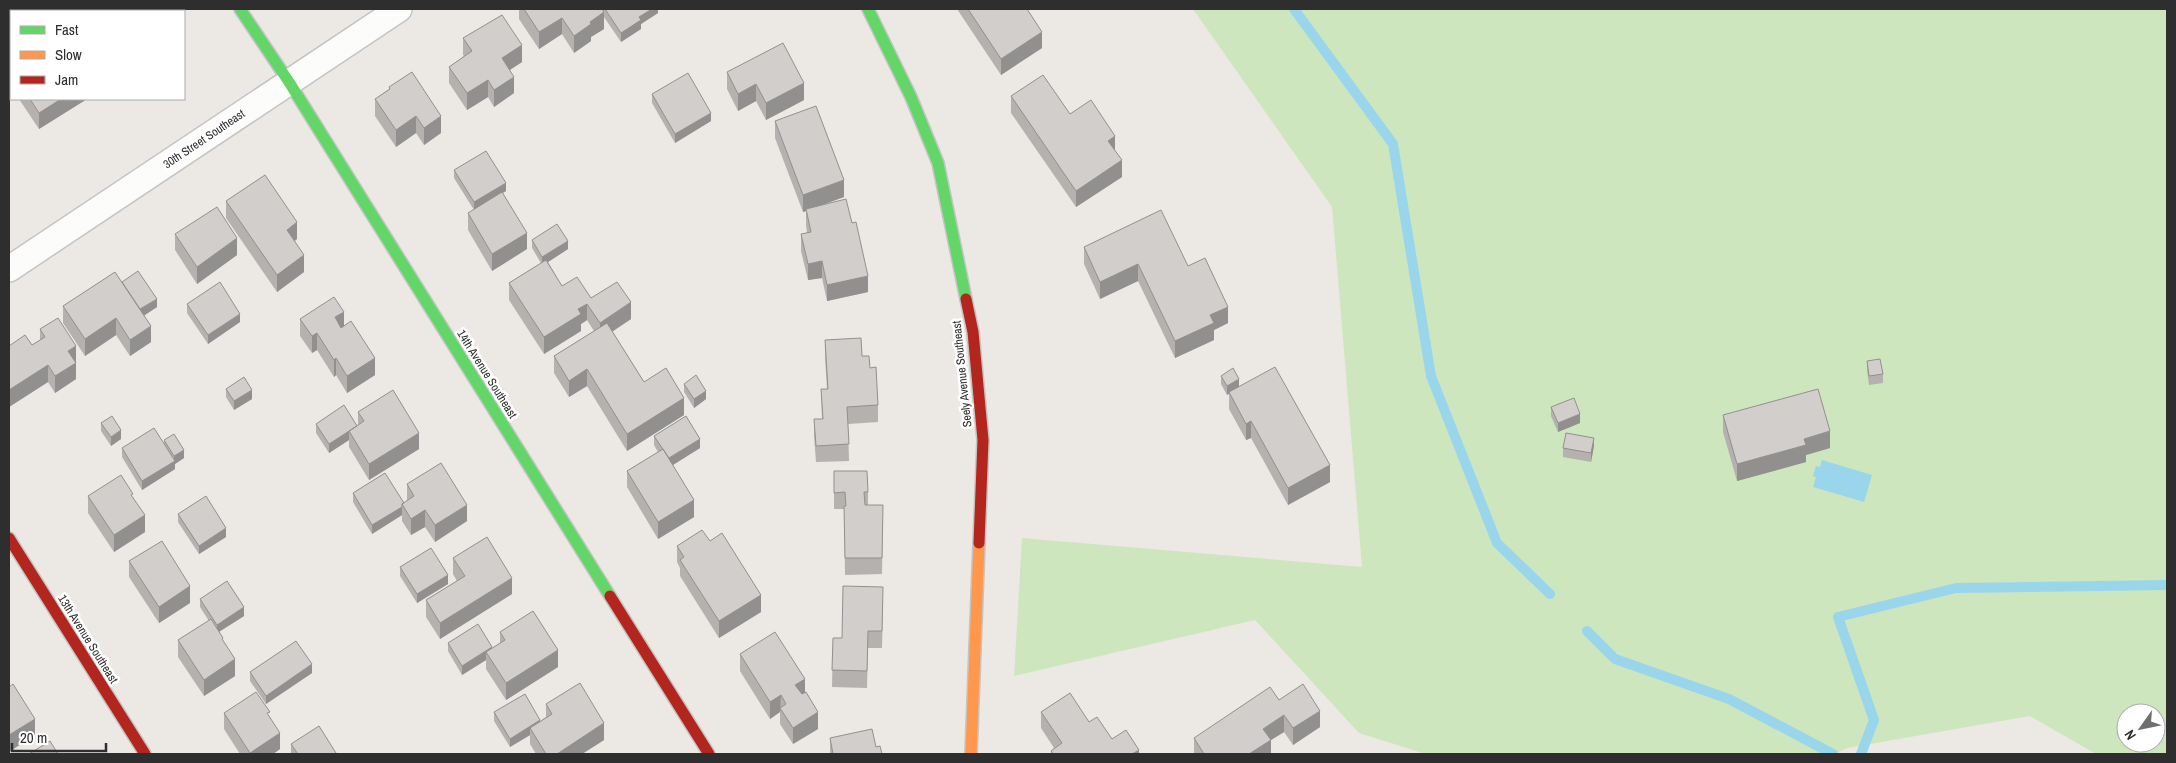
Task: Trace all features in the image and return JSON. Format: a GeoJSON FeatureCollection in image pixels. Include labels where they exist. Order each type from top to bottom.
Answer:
{"type":"FeatureCollection","features":[{"type":"Feature","properties":{"kind":"street","name":"14th Avenue Southeast"},"geometry":{"type":"LineString","coordinates":[[240,9],[288,82],[709,754]]}},
{"type":"Feature","properties":{"kind":"street","name":"30th Street Southeast"},"geometry":{"type":"LineString","coordinates":[[9,269],[399,9]]}},
{"type":"Feature","properties":{"kind":"street","name":"Seely Avenue Southeast"},"geometry":{"type":"LineString","coordinates":[[868,9],[911,97],[938,163],[973,332],[983,440],[971,754]]}},
{"type":"Feature","properties":{"kind":"street","name":"13th Avenue Southeast"},"geometry":{"type":"LineString","coordinates":[[9,538],[145,754]]}},
{"type":"Feature","properties":{"kind":"green space"},"geometry":{"type":"Polygon","coordinates":[[[1193,9],[2167,9],[2167,754],[2096,754],[2030,716],[1847,748],[1835,754],[1426,754],[1359,733],[1255,620],[1014,676],[1022,538],[1362,567],[1332,207],[1193,9]]]}},
{"type":"Feature","properties":{"kind":"water"},"geometry":{"type":"Polygon","coordinates":[[[1822,460],[1872,475],[1864,502],[1813,487],[1816,477],[1813,476],[1816,466],[1820,467],[1822,460]]]}},
{"type":"Feature","properties":{"kind":"building"},"geometry":{"type":"Polygon","coordinates":[[[29,9],[72,10],[30,10],[29,9]]]}},
{"type":"Feature","properties":{"kind":"building"},"geometry":{"type":"Polygon","coordinates":[[[101,9],[148,10],[102,10],[101,9]]]}},
{"type":"Feature","properties":{"kind":"building"},"geometry":{"type":"Polygon","coordinates":[[[524,9],[602,9],[604,12],[574,36],[562,18],[539,32],[524,9]]]}},
{"type":"Feature","properties":{"kind":"building"},"geometry":{"type":"Polygon","coordinates":[[[605,9],[652,9],[639,17],[641,20],[621,33],[605,9]]]}},
{"type":"Feature","properties":{"kind":"building"},"geometry":{"type":"Polygon","coordinates":[[[968,9],[1027,9],[1042,32],[1001,59],[968,9]]]}},
{"type":"Feature","properties":{"kind":"building"},"geometry":{"type":"Polygon","coordinates":[[[502,15],[522,45],[502,58],[514,77],[494,90],[488,80],[467,93],[449,67],[472,51],[463,38],[502,15]]]}},
{"type":"Feature","properties":{"kind":"building"},"geometry":{"type":"Polygon","coordinates":[[[783,43],[804,83],[766,103],[756,84],[738,94],[727,72],[783,43]]]}},
{"type":"Feature","properties":{"kind":"building"},"geometry":{"type":"Polygon","coordinates":[[[412,72],[441,116],[424,128],[416,116],[396,130],[375,99],[412,72]]]}},
{"type":"Feature","properties":{"kind":"building"},"geometry":{"type":"Polygon","coordinates":[[[688,73],[711,113],[675,134],[652,94],[688,73]]]}},
{"type":"Feature","properties":{"kind":"building"},"geometry":{"type":"Polygon","coordinates":[[[1043,75],[1070,114],[1091,100],[1115,136],[1108,141],[1122,160],[1076,191],[1011,96],[1043,75]]]}},
{"type":"Feature","properties":{"kind":"building"},"geometry":{"type":"Polygon","coordinates":[[[31,100],[59,100],[39,113],[31,100]]]}},
{"type":"Feature","properties":{"kind":"building"},"geometry":{"type":"Polygon","coordinates":[[[816,106],[844,180],[803,195],[775,121],[816,106]]]}},
{"type":"Feature","properties":{"kind":"building"},"geometry":{"type":"Polygon","coordinates":[[[486,151],[506,183],[474,202],[454,170],[486,151]]]}},
{"type":"Feature","properties":{"kind":"building"},"geometry":{"type":"Polygon","coordinates":[[[265,175],[297,222],[287,230],[304,255],[277,275],[226,201],[265,175]]]}},
{"type":"Feature","properties":{"kind":"building"},"geometry":{"type":"Polygon","coordinates":[[[502,192],[527,233],[492,254],[468,213],[502,192]]]}},
{"type":"Feature","properties":{"kind":"building"},"geometry":{"type":"Polygon","coordinates":[[[846,199],[852,223],[856,222],[868,276],[827,285],[822,261],[808,264],[801,234],[811,232],[806,209],[846,199]]]}},
{"type":"Feature","properties":{"kind":"building"},"geometry":{"type":"Polygon","coordinates":[[[217,207],[237,238],[197,267],[175,234],[217,207]]]}},
{"type":"Feature","properties":{"kind":"building"},"geometry":{"type":"Polygon","coordinates":[[[1161,210],[1188,266],[1205,258],[1228,307],[1210,315],[1214,323],[1175,341],[1138,264],[1100,282],[1084,247],[1161,210]]]}},
{"type":"Feature","properties":{"kind":"building"},"geometry":{"type":"Polygon","coordinates":[[[557,224],[568,241],[542,257],[532,240],[557,224]]]}},
{"type":"Feature","properties":{"kind":"building"},"geometry":{"type":"Polygon","coordinates":[[[546,260],[562,286],[577,277],[591,298],[617,282],[631,302],[600,323],[587,304],[578,309],[581,314],[544,337],[509,283],[546,260]]]}},
{"type":"Feature","properties":{"kind":"building"},"geometry":{"type":"Polygon","coordinates":[[[138,271],[157,299],[140,309],[122,282],[138,271]]]}},
{"type":"Feature","properties":{"kind":"building"},"geometry":{"type":"Polygon","coordinates":[[[115,272],[151,326],[130,340],[116,318],[85,339],[63,306],[115,272]]]}},
{"type":"Feature","properties":{"kind":"building"},"geometry":{"type":"Polygon","coordinates":[[[220,282],[240,314],[208,335],[187,304],[220,282]]]}},
{"type":"Feature","properties":{"kind":"building"},"geometry":{"type":"Polygon","coordinates":[[[334,297],[344,312],[335,317],[341,328],[351,321],[375,358],[347,376],[336,358],[334,360],[317,333],[312,336],[300,319],[334,297]]]}},
{"type":"Feature","properties":{"kind":"building"},"geometry":{"type":"Polygon","coordinates":[[[58,318],[76,346],[68,351],[76,363],[55,376],[48,365],[9,390],[9,346],[25,335],[32,345],[45,337],[40,329],[58,318]]]}},
{"type":"Feature","properties":{"kind":"building"},"geometry":{"type":"Polygon","coordinates":[[[607,323],[644,382],[666,368],[684,398],[627,434],[587,369],[569,381],[554,356],[607,323]]]}},
{"type":"Feature","properties":{"kind":"building"},"geometry":{"type":"Polygon","coordinates":[[[861,338],[862,356],[869,356],[870,368],[876,367],[878,405],[847,407],[849,444],[816,446],[814,419],[823,419],[821,389],[828,389],[825,340],[861,338]]]}},
{"type":"Feature","properties":{"kind":"building"},"geometry":{"type":"Polygon","coordinates":[[[1880,359],[1883,374],[1869,376],[1867,361],[1880,359]]]}},
{"type":"Feature","properties":{"kind":"building"},"geometry":{"type":"Polygon","coordinates":[[[1275,367],[1330,465],[1288,488],[1251,421],[1246,424],[1229,392],[1275,367]]]}},
{"type":"Feature","properties":{"kind":"building"},"geometry":{"type":"Polygon","coordinates":[[[1233,368],[1239,379],[1227,386],[1221,376],[1233,368]]]}},
{"type":"Feature","properties":{"kind":"building"},"geometry":{"type":"Polygon","coordinates":[[[696,375],[706,391],[694,399],[684,384],[696,375]]]}},
{"type":"Feature","properties":{"kind":"building"},"geometry":{"type":"Polygon","coordinates":[[[244,377],[252,390],[234,401],[226,389],[244,377]]]}},
{"type":"Feature","properties":{"kind":"building"},"geometry":{"type":"Polygon","coordinates":[[[1818,389],[1830,431],[1804,439],[1806,445],[1737,464],[1723,415],[1818,389]]]}},
{"type":"Feature","properties":{"kind":"building"},"geometry":{"type":"Polygon","coordinates":[[[393,390],[419,433],[369,464],[349,431],[364,421],[358,412],[393,390]]]}},
{"type":"Feature","properties":{"kind":"building"},"geometry":{"type":"Polygon","coordinates":[[[1574,398],[1580,414],[1558,423],[1551,407],[1574,398]]]}},
{"type":"Feature","properties":{"kind":"building"},"geometry":{"type":"Polygon","coordinates":[[[344,405],[357,426],[329,444],[316,424],[344,405]]]}},
{"type":"Feature","properties":{"kind":"building"},"geometry":{"type":"Polygon","coordinates":[[[112,416],[121,430],[111,437],[101,423],[112,416]]]}},
{"type":"Feature","properties":{"kind":"building"},"geometry":{"type":"Polygon","coordinates":[[[686,416],[700,439],[669,458],[654,436],[686,416]]]}},
{"type":"Feature","properties":{"kind":"building"},"geometry":{"type":"Polygon","coordinates":[[[154,428],[175,461],[142,481],[122,448],[154,428]]]}},
{"type":"Feature","properties":{"kind":"building"},"geometry":{"type":"Polygon","coordinates":[[[1566,433],[1594,438],[1591,453],[1563,448],[1566,433]]]}},
{"type":"Feature","properties":{"kind":"building"},"geometry":{"type":"Polygon","coordinates":[[[174,434],[184,450],[174,456],[164,440],[174,434]]]}},
{"type":"Feature","properties":{"kind":"building"},"geometry":{"type":"Polygon","coordinates":[[[663,449],[694,500],[658,522],[627,471],[663,449]]]}},
{"type":"Feature","properties":{"kind":"building"},"geometry":{"type":"Polygon","coordinates":[[[441,463],[467,505],[435,525],[425,510],[411,519],[402,504],[414,496],[407,484],[441,463]]]}},
{"type":"Feature","properties":{"kind":"building"},"geometry":{"type":"Polygon","coordinates":[[[834,471],[867,471],[868,492],[864,492],[865,505],[883,505],[882,558],[845,558],[845,492],[834,493],[834,471]]]}},
{"type":"Feature","properties":{"kind":"building"},"geometry":{"type":"Polygon","coordinates":[[[385,473],[404,503],[402,507],[372,525],[353,493],[385,473]]]}},
{"type":"Feature","properties":{"kind":"building"},"geometry":{"type":"Polygon","coordinates":[[[121,475],[133,494],[131,495],[145,515],[114,535],[88,496],[121,475]]]}},
{"type":"Feature","properties":{"kind":"building"},"geometry":{"type":"Polygon","coordinates":[[[206,496],[226,528],[199,546],[178,514],[206,496]]]}},
{"type":"Feature","properties":{"kind":"building"},"geometry":{"type":"Polygon","coordinates":[[[702,530],[710,541],[722,533],[761,595],[719,621],[680,560],[684,557],[677,546],[702,530]]]}},
{"type":"Feature","properties":{"kind":"building"},"geometry":{"type":"Polygon","coordinates":[[[487,537],[512,578],[440,623],[426,600],[465,576],[453,558],[487,537]]]}},
{"type":"Feature","properties":{"kind":"building"},"geometry":{"type":"Polygon","coordinates":[[[162,541],[190,586],[159,607],[129,561],[162,541]]]}},
{"type":"Feature","properties":{"kind":"building"},"geometry":{"type":"Polygon","coordinates":[[[431,548],[448,575],[417,594],[400,567],[431,548]]]}},
{"type":"Feature","properties":{"kind":"building"},"geometry":{"type":"Polygon","coordinates":[[[227,581],[244,607],[217,625],[200,599],[227,581]]]}},
{"type":"Feature","properties":{"kind":"building"},"geometry":{"type":"Polygon","coordinates":[[[843,586],[883,587],[882,631],[868,631],[867,671],[832,670],[833,638],[842,638],[843,586]]]}},
{"type":"Feature","properties":{"kind":"building"},"geometry":{"type":"Polygon","coordinates":[[[533,611],[558,650],[506,683],[486,652],[505,640],[500,632],[533,611]]]}},
{"type":"Feature","properties":{"kind":"building"},"geometry":{"type":"Polygon","coordinates":[[[211,619],[235,659],[204,680],[178,640],[211,619]]]}},
{"type":"Feature","properties":{"kind":"building"},"geometry":{"type":"Polygon","coordinates":[[[478,624],[492,647],[462,666],[448,643],[478,624]]]}},
{"type":"Feature","properties":{"kind":"building"},"geometry":{"type":"Polygon","coordinates":[[[775,632],[805,679],[795,685],[802,694],[806,692],[818,712],[793,728],[780,708],[786,704],[781,695],[770,702],[740,654],[775,632]]]}},
{"type":"Feature","properties":{"kind":"building"},"geometry":{"type":"Polygon","coordinates":[[[296,641],[312,664],[266,696],[250,672],[296,641]]]}},
{"type":"Feature","properties":{"kind":"building"},"geometry":{"type":"Polygon","coordinates":[[[580,683],[604,723],[557,754],[546,754],[530,728],[552,714],[546,704],[580,683]]]}},
{"type":"Feature","properties":{"kind":"building"},"geometry":{"type":"Polygon","coordinates":[[[13,684],[35,719],[9,735],[9,687],[13,684]]]}},
{"type":"Feature","properties":{"kind":"building"},"geometry":{"type":"Polygon","coordinates":[[[1303,684],[1320,711],[1293,728],[1284,715],[1263,729],[1271,740],[1249,754],[1204,754],[1194,738],[1270,687],[1279,700],[1303,684]]]}},
{"type":"Feature","properties":{"kind":"building"},"geometry":{"type":"Polygon","coordinates":[[[256,692],[270,712],[267,713],[280,733],[250,753],[224,713],[256,692]]]}},
{"type":"Feature","properties":{"kind":"building"},"geometry":{"type":"Polygon","coordinates":[[[1070,693],[1089,722],[1097,717],[1112,739],[1126,730],[1139,750],[1132,754],[1053,754],[1051,751],[1062,743],[1041,712],[1070,693]]]}},
{"type":"Feature","properties":{"kind":"building"},"geometry":{"type":"Polygon","coordinates":[[[525,694],[540,720],[510,739],[494,712],[525,694]]]}},
{"type":"Feature","properties":{"kind":"building"},"geometry":{"type":"Polygon","coordinates":[[[319,726],[336,753],[298,754],[291,744],[319,726]]]}},
{"type":"Feature","properties":{"kind":"building"},"geometry":{"type":"Polygon","coordinates":[[[872,729],[876,747],[880,746],[882,754],[833,754],[830,738],[872,729]]]}},
{"type":"Feature","properties":{"kind":"building"},"geometry":{"type":"Polygon","coordinates":[[[50,741],[58,754],[29,754],[50,741]]]}},
{"type":"Feature","properties":{"kind":"waterway"},"geometry":{"type":"LineString","coordinates":[[1294,9],[1393,144],[1431,376],[1497,543],[1550,594]]}},
{"type":"Feature","properties":{"kind":"waterway"},"geometry":{"type":"LineString","coordinates":[[1861,754],[1874,720],[1838,617],[1956,588],[2167,585]]}},
{"type":"Feature","properties":{"kind":"waterway"},"geometry":{"type":"LineString","coordinates":[[1587,631],[1615,659],[1729,699],[1833,754]]}},
{"type":"Feature","properties":{"kind":"traffic: fast"},"geometry":{"type":"LineString","coordinates":[[240,9],[289,82],[610,596]]}},
{"type":"Feature","properties":{"kind":"traffic: fast"},"geometry":{"type":"LineString","coordinates":[[868,9],[911,97],[938,163],[966,299]]}},
{"type":"Feature","properties":{"kind":"traffic: slow"},"geometry":{"type":"LineString","coordinates":[[971,754],[979,543]]}},
{"type":"Feature","properties":{"kind":"traffic: jam"},"geometry":{"type":"LineString","coordinates":[[966,299],[973,332],[983,440],[979,543]]}},
{"type":"Feature","properties":{"kind":"traffic: jam"},"geometry":{"type":"LineString","coordinates":[[9,538],[145,754]]}},
{"type":"Feature","properties":{"kind":"traffic: jam"},"geometry":{"type":"LineString","coordinates":[[610,596],[709,754]]}}]}
